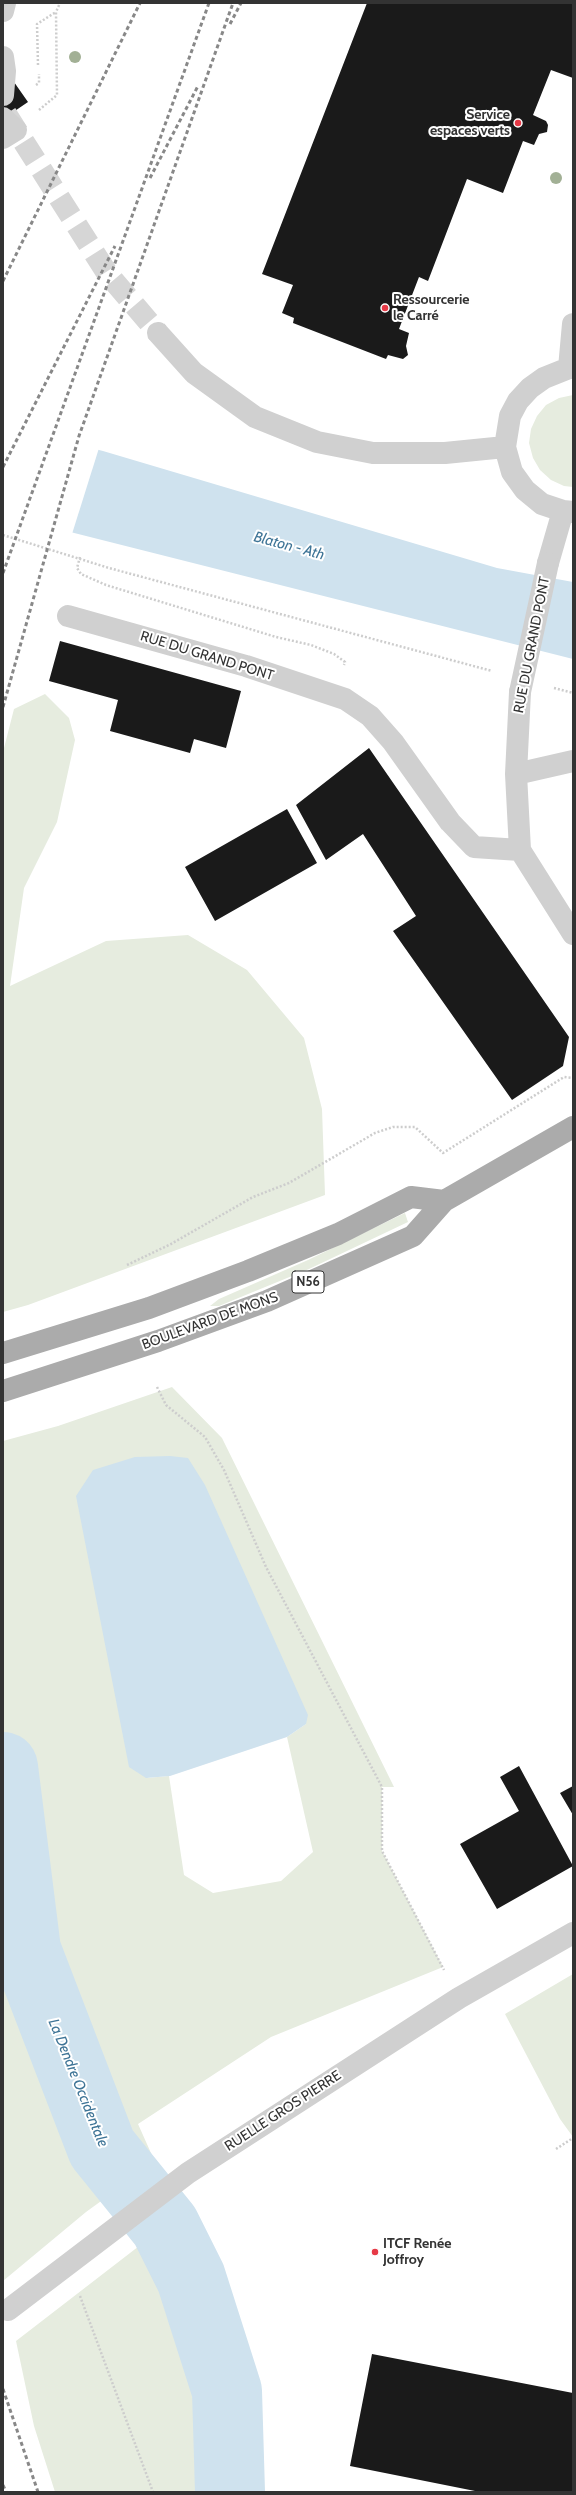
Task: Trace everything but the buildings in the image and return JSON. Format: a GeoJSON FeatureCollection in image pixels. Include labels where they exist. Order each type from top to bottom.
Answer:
{"type":"FeatureCollection","features":[{"type":"Feature","properties":{"kind":"main road","name":"BOULEVARD DE MONS"},"geometry":{"type":"LineString","coordinates":[[3,1391],[158,1341],[267,1301],[413,1236],[444,1201],[573,1127]]}},
{"type":"Feature","properties":{"kind":"main road","name":"N56"},"geometry":{"type":"LineString","coordinates":[[3,1353],[149,1308],[248,1271],[338,1234],[411,1197],[444,1201]]}},
{"type":"Feature","properties":{"kind":"street"},"geometry":{"type":"LineString","coordinates":[[3,11],[5,3]]}},
{"type":"Feature","properties":{"kind":"street"},"geometry":{"type":"LineString","coordinates":[[3,57],[5,71],[3,95]]}},
{"type":"Feature","properties":{"kind":"street"},"geometry":{"type":"LineString","coordinates":[[568,512],[542,504],[525,490],[512,472],[505,447],[510,416],[518,401],[530,388],[544,378],[571,368],[573,324]]}},
{"type":"Feature","properties":{"kind":"street"},"geometry":{"type":"LineString","coordinates":[[158,334],[194,373],[249,413],[317,442],[373,453],[450,452],[505,447]]}},
{"type":"Feature","properties":{"kind":"street","name":"RUE DU GRAND PONT"},"geometry":{"type":"LineString","coordinates":[[568,512],[548,563],[520,692],[516,774],[520,850],[573,934]]}},
{"type":"Feature","properties":{"kind":"street","name":"RUE DU GRAND PONT"},"geometry":{"type":"LineString","coordinates":[[68,616],[246,666],[345,700],[370,716],[393,742],[450,822],[474,847],[520,850]]}},
{"type":"Feature","properties":{"kind":"street"},"geometry":{"type":"LineString","coordinates":[[516,774],[573,761]]}},
{"type":"Feature","properties":{"kind":"street","name":"RUELLE GROS PIERRE"},"geometry":{"type":"LineString","coordinates":[[8,2310],[188,2173],[460,1998],[573,1933]]}},
{"type":"Feature","properties":{"kind":"path"},"geometry":{"type":"LineString","coordinates":[[7,127],[57,95],[56,12],[60,3]]}},
{"type":"Feature","properties":{"kind":"path"},"geometry":{"type":"LineString","coordinates":[[39,83],[37,24],[56,12]]}},
{"type":"Feature","properties":{"kind":"path"},"geometry":{"type":"LineString","coordinates":[[3,534],[80,557],[109,568],[495,672]]}},
{"type":"Feature","properties":{"kind":"path"},"geometry":{"type":"LineString","coordinates":[[80,557],[76,568],[81,574],[106,585],[334,654],[345,662],[342,684],[345,700]]}},
{"type":"Feature","properties":{"kind":"path"},"geometry":{"type":"LineString","coordinates":[[548,686],[573,693]]}},
{"type":"Feature","properties":{"kind":"path"},"geometry":{"type":"LineString","coordinates":[[128,1265],[171,1244],[253,1197],[289,1183],[375,1133],[393,1127],[415,1127],[443,1153],[564,1077],[573,1078]]}},
{"type":"Feature","properties":{"kind":"path"},"geometry":{"type":"LineString","coordinates":[[157,1387],[166,1405],[205,1437],[220,1464],[266,1567],[382,1787],[382,1851],[460,1998]]}},
{"type":"Feature","properties":{"kind":"path"},"geometry":{"type":"LineString","coordinates":[[556,2149],[573,2138]]}},
{"type":"Feature","properties":{"kind":"path"},"geometry":{"type":"LineString","coordinates":[[68,2264],[154,2492]]}},
{"type":"Feature","properties":{"kind":"shaded area"},"geometry":{"type":"Polygon","coordinates":[[[573,395],[573,487],[564,486],[551,480],[540,470],[533,458],[529,443],[531,429],[537,416],[546,405],[559,398],[573,395]]]}},
{"type":"Feature","properties":{"kind":"shaded area"},"geometry":{"type":"Polygon","coordinates":[[[45,694],[69,718],[75,740],[57,822],[24,888],[10,986],[106,941],[188,935],[247,970],[304,1038],[322,1109],[325,1195],[28,1305],[3,1312],[3,752],[14,709],[45,694]]]}},
{"type":"Feature","properties":{"kind":"shaded area"},"geometry":{"type":"Polygon","coordinates":[[[405,1213],[408,1222],[309,1269],[219,1306],[210,1306],[219,1299],[308,1260],[405,1213]]]}},
{"type":"Feature","properties":{"kind":"shaded area"},"geometry":{"type":"Polygon","coordinates":[[[172,1387],[222,1438],[394,1787],[382,1787],[382,1851],[443,1967],[271,2037],[138,2124],[155,2162],[86,2212],[3,2281],[3,1441],[58,1426],[172,1387]],[[306,1724],[146,1778],[169,1776],[184,1875],[213,1893],[281,1881],[313,1852],[287,1737],[306,1724]]]}},
{"type":"Feature","properties":{"kind":"shaded area"},"geometry":{"type":"Polygon","coordinates":[[[573,1974],[573,2137],[560,2119],[505,2014],[573,1974]]]}},
{"type":"Feature","properties":{"kind":"shaded area"},"geometry":{"type":"Polygon","coordinates":[[[165,2226],[191,2278],[227,2391],[230,2492],[55,2492],[34,2426],[16,2341],[165,2226]]]}},
{"type":"Feature","properties":{"kind":"water","name":"Blaton - Ath"},"geometry":{"type":"Polygon","coordinates":[[[3,426],[103,451],[497,568],[573,582],[573,659],[3,515],[3,426]]]}},
{"type":"Feature","properties":{"kind":"water"},"geometry":{"type":"Polygon","coordinates":[[[170,1456],[188,1458],[205,1485],[308,1715],[306,1724],[287,1737],[170,1776],[146,1778],[129,1767],[76,1496],[93,1470],[135,1457],[170,1456]]]}},
{"type":"Feature","properties":{"kind":"pier"},"geometry":{"type":"Polygon","coordinates":[[[3,424],[99,448],[72,534],[3,517],[3,424]]]}},
{"type":"Feature","properties":{"kind":"waterway","name":"La Dendre Occidentale"},"geometry":{"type":"LineString","coordinates":[[3,1767],[26,1950],[102,2148],[165,2226],[191,2278],[227,2391],[230,2492]]}},
{"type":"Feature","properties":{"kind":"tunnel"},"geometry":{"type":"LineString","coordinates":[[6,114],[107,273],[158,333]]}},
{"type":"Feature","properties":{"kind":"railway"},"geometry":{"type":"LineString","coordinates":[[3,281],[140,3]]}},
{"type":"Feature","properties":{"kind":"railway"},"geometry":{"type":"LineString","coordinates":[[3,573],[209,3]]}},
{"type":"Feature","properties":{"kind":"railway"},"geometry":{"type":"LineString","coordinates":[[3,707],[79,436],[233,3]]}},
{"type":"Feature","properties":{"kind":"railway"},"geometry":{"type":"LineString","coordinates":[[230,24],[241,3]]}},
{"type":"Feature","properties":{"kind":"railway"},"geometry":{"type":"LineString","coordinates":[[150,178],[198,86]]}},
{"type":"Feature","properties":{"kind":"railway"},"geometry":{"type":"LineString","coordinates":[[3,467],[115,246]]}},
{"type":"Feature","properties":{"kind":"railway"},"geometry":{"type":"LineString","coordinates":[[3,2389],[38,2492]]}},
{"type":"Feature","properties":{"kind":"railway"},"geometry":{"type":"LineString","coordinates":[[3,2485],[6,2492]]}},
{"type":"Feature","properties":{"kind":"place","name":"Service espaces verts"},"geometry":{"type":"Point","coordinates":[518,123]}},
{"type":"Feature","properties":{"kind":"place","name":"Ressourcerie le Carré"},"geometry":{"type":"Point","coordinates":[385,308]}},
{"type":"Feature","properties":{"kind":"place","name":"ITCF Renée Joffroy"},"geometry":{"type":"Point","coordinates":[375,2252]}}]}
